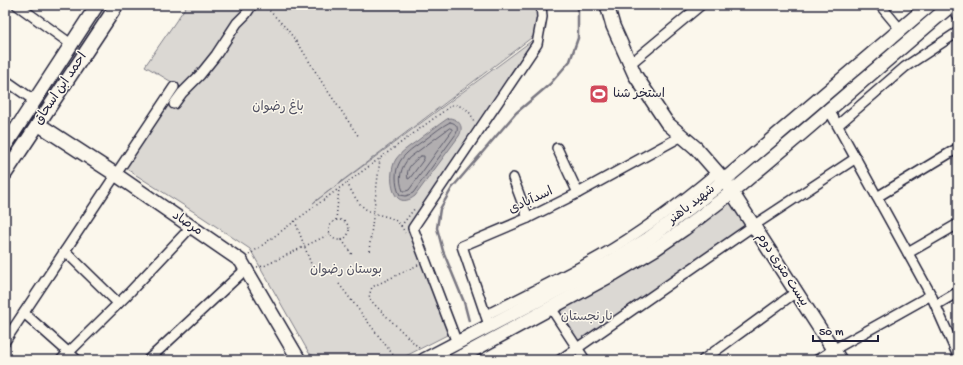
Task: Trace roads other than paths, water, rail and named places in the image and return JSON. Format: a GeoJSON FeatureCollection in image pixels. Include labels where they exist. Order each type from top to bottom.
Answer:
{"type":"FeatureCollection","features":[{"type":"Feature","properties":{"kind":"main road","name":"احمد ابن اسحاق"},"geometry":{"type":"LineString","coordinates":[[5,146],[97,5]]}},
{"type":"Feature","properties":{"kind":"main road","name":"احمد ابن اسحاق"},"geometry":{"type":"LineString","coordinates":[[5,174],[117,5]]}},
{"type":"Feature","properties":{"kind":"main road","name":"بیست متری دوم"},"geometry":{"type":"LineString","coordinates":[[607,5],[613,26],[635,75],[667,122],[696,148],[732,192],[836,355]]}},
{"type":"Feature","properties":{"kind":"main road","name":"شهید باهنر"},"geometry":{"type":"LineString","coordinates":[[426,359],[457,343],[488,320],[609,263],[675,219],[720,176],[929,5]]}},
{"type":"Feature","properties":{"kind":"main road","name":"شهید باهنر"},"geometry":{"type":"LineString","coordinates":[[459,358],[615,273],[655,249],[684,229],[732,192],[951,5]]}},
{"type":"Feature","properties":{"kind":"main road","name":"مرصاد"},"geometry":{"type":"LineString","coordinates":[[38,124],[115,174],[244,265],[298,360]]}},
{"type":"Feature","properties":{"kind":"street"},"geometry":{"type":"LineString","coordinates":[[17,5],[72,44]]}},
{"type":"Feature","properties":{"kind":"street"},"geometry":{"type":"LineString","coordinates":[[174,104],[216,55],[237,23],[252,5]]}},
{"type":"Feature","properties":{"kind":"street"},"geometry":{"type":"LineString","coordinates":[[457,343],[413,228],[537,44],[542,17],[541,5]]}},
{"type":"Feature","properties":{"kind":"street"},"geometry":{"type":"LineString","coordinates":[[630,64],[701,5]]}},
{"type":"Feature","properties":{"kind":"street"},"geometry":{"type":"LineString","coordinates":[[880,5],[900,29]]}},
{"type":"Feature","properties":{"kind":"street"},"geometry":{"type":"LineString","coordinates":[[951,5],[958,16]]}},
{"type":"Feature","properties":{"kind":"street"},"geometry":{"type":"LineString","coordinates":[[838,125],[905,67],[958,32]]}},
{"type":"Feature","properties":{"kind":"street"},"geometry":{"type":"LineString","coordinates":[[5,80],[34,100]]}},
{"type":"Feature","properties":{"kind":"street"},"geometry":{"type":"LineString","coordinates":[[5,341],[174,87]]}},
{"type":"Feature","properties":{"kind":"street"},"geometry":{"type":"LineString","coordinates":[[829,110],[932,295],[958,356]]}},
{"type":"Feature","properties":{"kind":"street","name":"اسدآبادی"},"geometry":{"type":"LineString","coordinates":[[488,320],[462,246],[528,218],[578,193],[682,136]]}},
{"type":"Feature","properties":{"kind":"street"},"geometry":{"type":"LineString","coordinates":[[557,148],[578,193]]}},
{"type":"Feature","properties":{"kind":"street"},"geometry":{"type":"LineString","coordinates":[[877,197],[958,148]]}},
{"type":"Feature","properties":{"kind":"street"},"geometry":{"type":"LineString","coordinates":[[560,360],[753,226],[856,158]]}},
{"type":"Feature","properties":{"kind":"street"},"geometry":{"type":"LineString","coordinates":[[512,178],[528,218]]}},
{"type":"Feature","properties":{"kind":"street"},"geometry":{"type":"LineString","coordinates":[[908,253],[958,224]]}},
{"type":"Feature","properties":{"kind":"street"},"geometry":{"type":"LineString","coordinates":[[61,360],[191,227]]}},
{"type":"Feature","properties":{"kind":"street"},"geometry":{"type":"LineString","coordinates":[[65,251],[118,303]]}},
{"type":"Feature","properties":{"kind":"street"},"geometry":{"type":"LineString","coordinates":[[148,360],[244,265]]}},
{"type":"Feature","properties":{"kind":"street"},"geometry":{"type":"LineString","coordinates":[[704,360],[796,292]]}},
{"type":"Feature","properties":{"kind":"street"},"geometry":{"type":"LineString","coordinates":[[936,305],[958,292]]}},
{"type":"Feature","properties":{"kind":"street"},"geometry":{"type":"LineString","coordinates":[[817,360],[836,355],[932,295]]}},
{"type":"Feature","properties":{"kind":"street"},"geometry":{"type":"LineString","coordinates":[[551,308],[585,360]]}},
{"type":"Feature","properties":{"kind":"street"},"geometry":{"type":"LineString","coordinates":[[24,313],[77,360]]}},
{"type":"Feature","properties":{"kind":"water"},"geometry":{"type":"Polygon","coordinates":[[[450,118],[456,120],[460,124],[461,130],[459,136],[415,196],[407,200],[401,200],[396,196],[393,190],[392,182],[393,165],[396,159],[409,147],[450,118]]]}},
{"type":"Feature","properties":{"kind":"waterway"},"geometry":{"type":"LineString","coordinates":[[469,321],[464,302],[443,251],[437,228],[440,209],[452,188],[516,113],[550,84],[570,61],[578,38],[578,5]]}},
{"type":"Feature","properties":{"kind":"place","name":"استخر شنا"},"geometry":{"type":"Point","coordinates":[599,94]}},
{"type":"Feature","properties":{"kind":"park label","name":"باغ رضوان"},"geometry":{"type":"Point","coordinates":[278,107]}},
{"type":"Feature","properties":{"kind":"park label","name":"بوستان رضوان"},"geometry":{"type":"Point","coordinates":[346,270]}},
{"type":"Feature","properties":{"kind":"park label","name":"نارنجستان"},"geometry":{"type":"Point","coordinates":[587,317]}}]}
